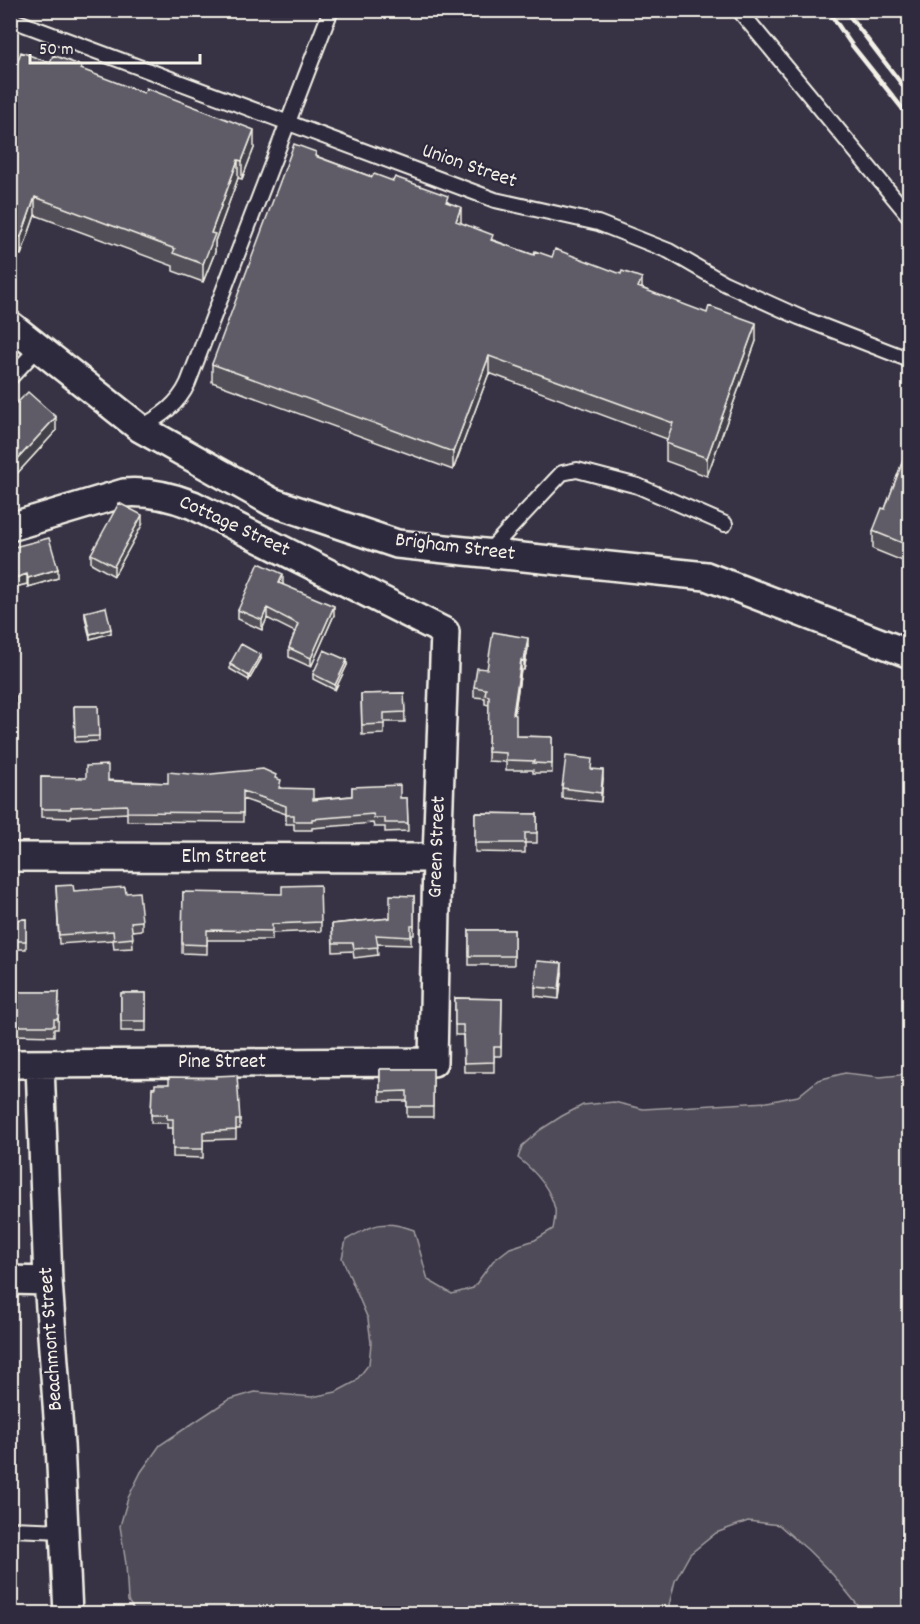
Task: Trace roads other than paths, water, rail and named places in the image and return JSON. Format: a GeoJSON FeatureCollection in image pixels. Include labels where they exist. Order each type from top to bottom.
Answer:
{"type":"FeatureCollection","features":[{"type":"Feature","properties":{"kind":"street","name":"Brigham Street"},"geometry":{"type":"LineString","coordinates":[[10,325],[140,428],[272,502],[397,544],[706,576],[909,654]]}},
{"type":"Feature","properties":{"kind":"street","name":"Cottage Street"},"geometry":{"type":"LineString","coordinates":[[10,526],[124,493],[163,495],[193,505],[445,632]]}},
{"type":"Feature","properties":{"kind":"street","name":"Green Street"},"geometry":{"type":"LineString","coordinates":[[434,1062],[437,858],[445,632]]}},
{"type":"Feature","properties":{"kind":"street","name":"Elm Street"},"geometry":{"type":"LineString","coordinates":[[10,857],[437,858]]}},
{"type":"Feature","properties":{"kind":"street","name":"Pine Street"},"geometry":{"type":"LineString","coordinates":[[10,1064],[434,1062]]}},
{"type":"Feature","properties":{"kind":"street","name":"Beachmont Street"},"geometry":{"type":"LineString","coordinates":[[40,1064],[48,1281],[65,1531],[68,1614]]}},
{"type":"Feature","properties":{"kind":"street"},"geometry":{"type":"LineString","coordinates":[[10,1281],[48,1281]]}},
{"type":"Feature","properties":{"kind":"lane"},"geometry":{"type":"LineString","coordinates":[[140,428],[171,408],[186,389],[331,10]]}},
{"type":"Feature","properties":{"kind":"lane"},"geometry":{"type":"LineString","coordinates":[[739,10],[909,217]]}},
{"type":"Feature","properties":{"kind":"lane","name":"Union Street"},"geometry":{"type":"LineString","coordinates":[[10,20],[495,200],[598,223],[669,251],[724,283],[799,317],[909,360]]}},
{"type":"Feature","properties":{"kind":"lane"},"geometry":{"type":"LineString","coordinates":[[10,378],[39,347]]}},
{"type":"Feature","properties":{"kind":"lane"},"geometry":{"type":"LineString","coordinates":[[487,553],[562,473],[567,471],[577,470],[638,486],[725,524]]}},
{"type":"Feature","properties":{"kind":"lane"},"geometry":{"type":"LineString","coordinates":[[10,1529],[65,1531]]}},
{"type":"Feature","properties":{"kind":"railway"},"geometry":{"type":"LineString","coordinates":[[828,10],[851,44],[910,118]]}},
{"type":"Feature","properties":{"kind":"railway"},"geometry":{"type":"LineString","coordinates":[[845,10],[910,95]]}}]}
